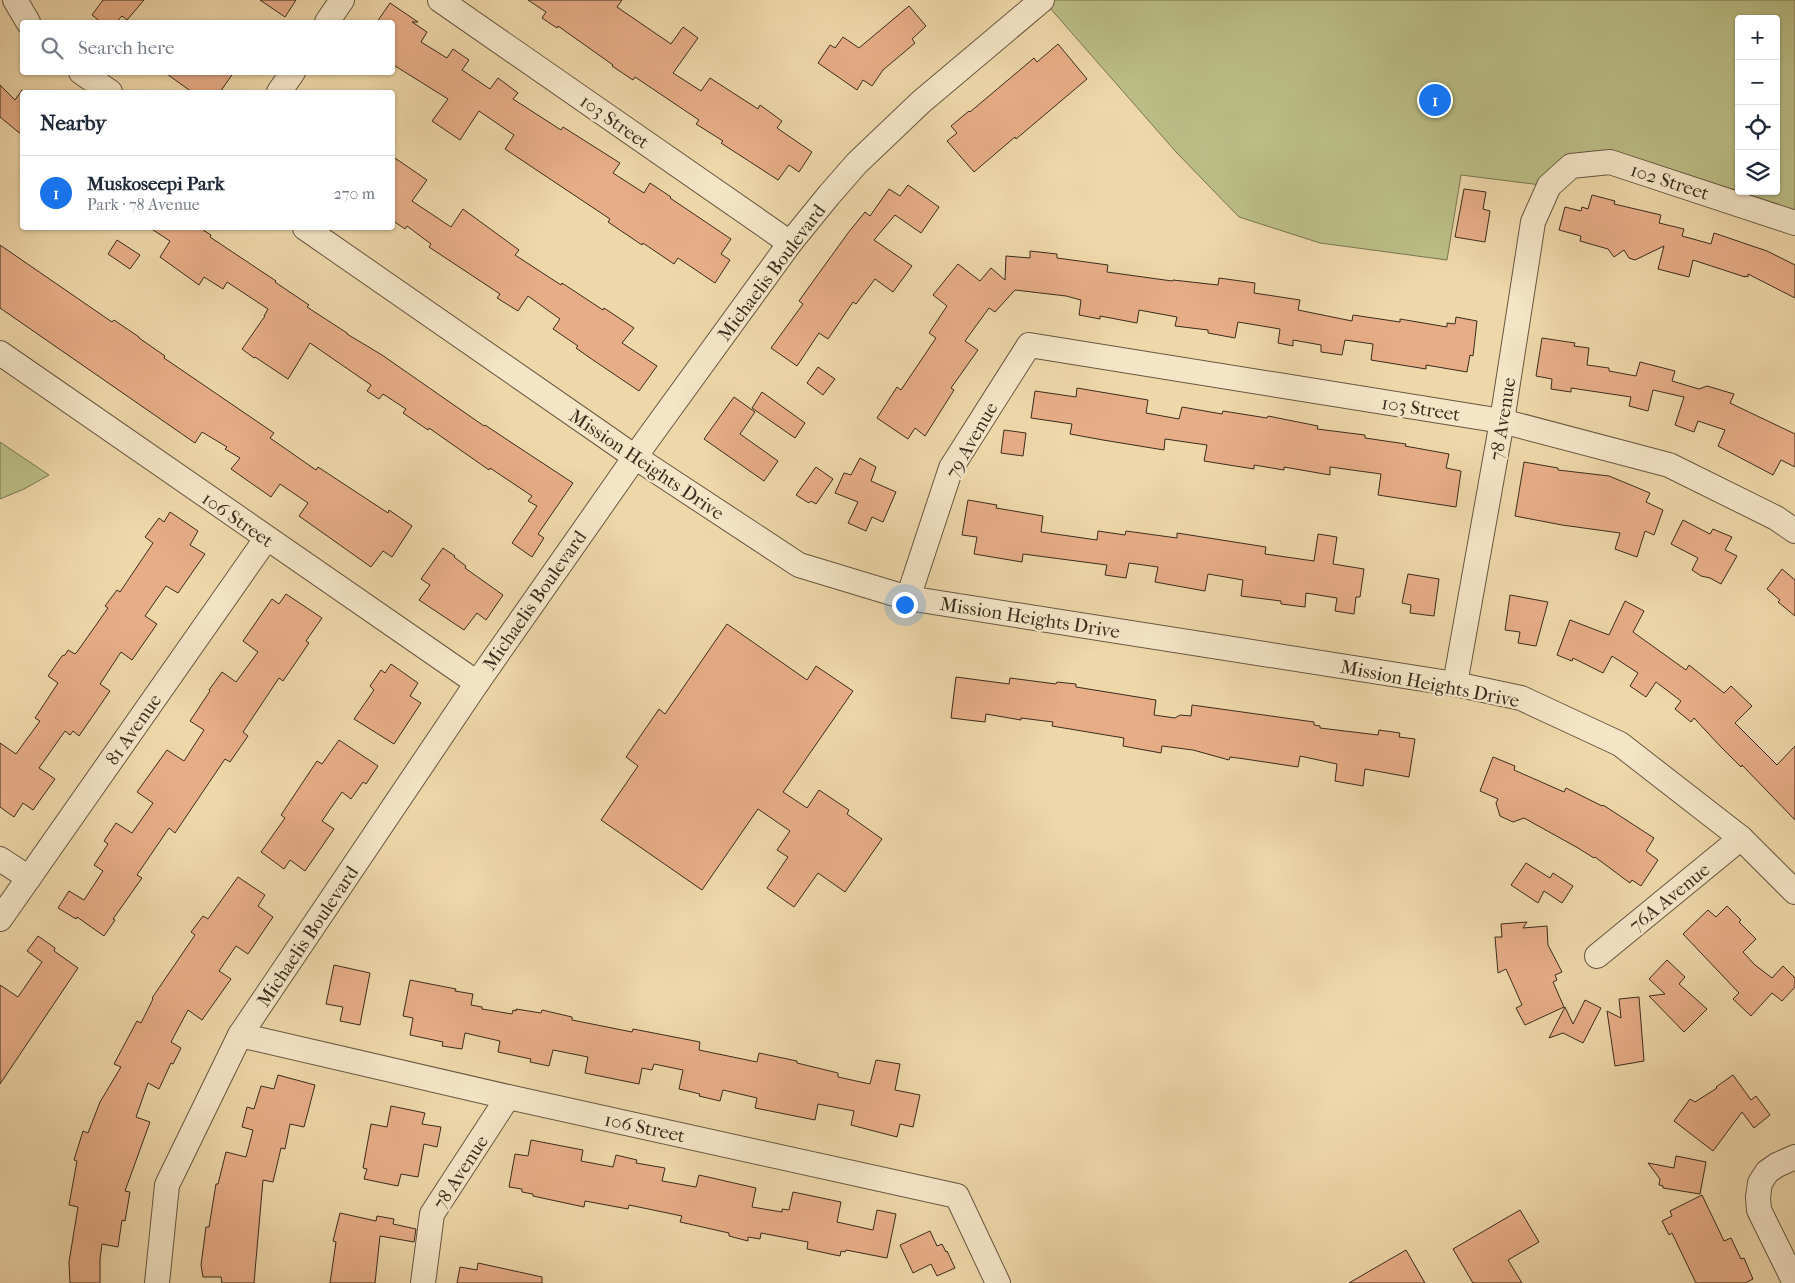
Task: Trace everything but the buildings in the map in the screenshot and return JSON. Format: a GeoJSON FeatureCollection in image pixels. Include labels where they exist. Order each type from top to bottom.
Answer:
{"type":"FeatureCollection","features":[{"type":"Feature","properties":{"kind":"street"},"geometry":{"type":"LineString","coordinates":[[14,0],[27,20]]}},
{"type":"Feature","properties":{"kind":"street"},"geometry":{"type":"LineString","coordinates":[[328,20],[342,0]]}},
{"type":"Feature","properties":{"kind":"street","name":"103 Street"},"geometry":{"type":"LineString","coordinates":[[440,0],[790,243]]}},
{"type":"Feature","properties":{"kind":"street","name":"Michaelis Boulevard"},"geometry":{"type":"LineString","coordinates":[[158,1283],[167,1185],[240,1035],[476,683],[635,457],[790,243],[829,195],[884,136],[921,102],[1042,0]]}},
{"type":"Feature","properties":{"kind":"street"},"geometry":{"type":"LineString","coordinates":[[85,75],[107,90]]}},
{"type":"Feature","properties":{"kind":"street"},"geometry":{"type":"LineString","coordinates":[[280,90],[291,75]]}},
{"type":"Feature","properties":{"kind":"street","name":"102 Street"},"geometry":{"type":"LineString","coordinates":[[1571,166],[1610,162],[1795,223]]}},
{"type":"Feature","properties":{"kind":"street","name":"78 Avenue"},"geometry":{"type":"LineString","coordinates":[[1455,684],[1502,421],[1532,222],[1548,186],[1571,166]]}},
{"type":"Feature","properties":{"kind":"street","name":"Mission Heights Drive"},"geometry":{"type":"LineString","coordinates":[[308,230],[635,457],[799,565],[908,598],[1455,684],[1521,698],[1620,744],[1741,838],[1795,892]]}},
{"type":"Feature","properties":{"kind":"street","name":"103 Street"},"geometry":{"type":"LineString","coordinates":[[1029,345],[1502,421],[1669,465],[1776,518],[1795,532]]}},
{"type":"Feature","properties":{"kind":"street","name":"79 Avenue"},"geometry":{"type":"LineString","coordinates":[[908,598],[951,468],[1029,345]]}},
{"type":"Feature","properties":{"kind":"street","name":"106 Street"},"geometry":{"type":"LineString","coordinates":[[0,354],[476,683]]}},
{"type":"Feature","properties":{"kind":"street","name":"81 Avenue"},"geometry":{"type":"LineString","coordinates":[[0,919],[266,539]]}},
{"type":"Feature","properties":{"kind":"street","name":"76A Avenue"},"geometry":{"type":"LineString","coordinates":[[1597,956],[1741,838]]}},
{"type":"Feature","properties":{"kind":"street"},"geometry":{"type":"LineString","coordinates":[[0,859],[29,878]]}},
{"type":"Feature","properties":{"kind":"street","name":"106 Street"},"geometry":{"type":"LineString","coordinates":[[240,1035],[508,1097],[957,1196],[998,1283]]}},
{"type":"Feature","properties":{"kind":"street","name":"78 Avenue"},"geometry":{"type":"LineString","coordinates":[[423,1283],[432,1214],[508,1097]]}},
{"type":"Feature","properties":{"kind":"street"},"geometry":{"type":"LineString","coordinates":[[1795,1157],[1767,1172],[1760,1183],[1758,1196],[1760,1210],[1795,1283]]}},
{"type":"Feature","properties":{"kind":"green space"},"geometry":{"type":"Polygon","coordinates":[[[1043,0],[1795,0],[1795,223],[1610,162],[1549,186],[1461,175],[1447,260],[1320,243],[1239,217],[1176,152],[1043,0]]]}},
{"type":"Feature","properties":{"kind":"green space"},"geometry":{"type":"Polygon","coordinates":[[[0,442],[49,475],[24,489],[0,499],[0,442]]]}},
{"type":"Feature","properties":{"kind":"place","name":"Muskoseepi Park"},"geometry":{"type":"Point","coordinates":[1435,100]}}]}
